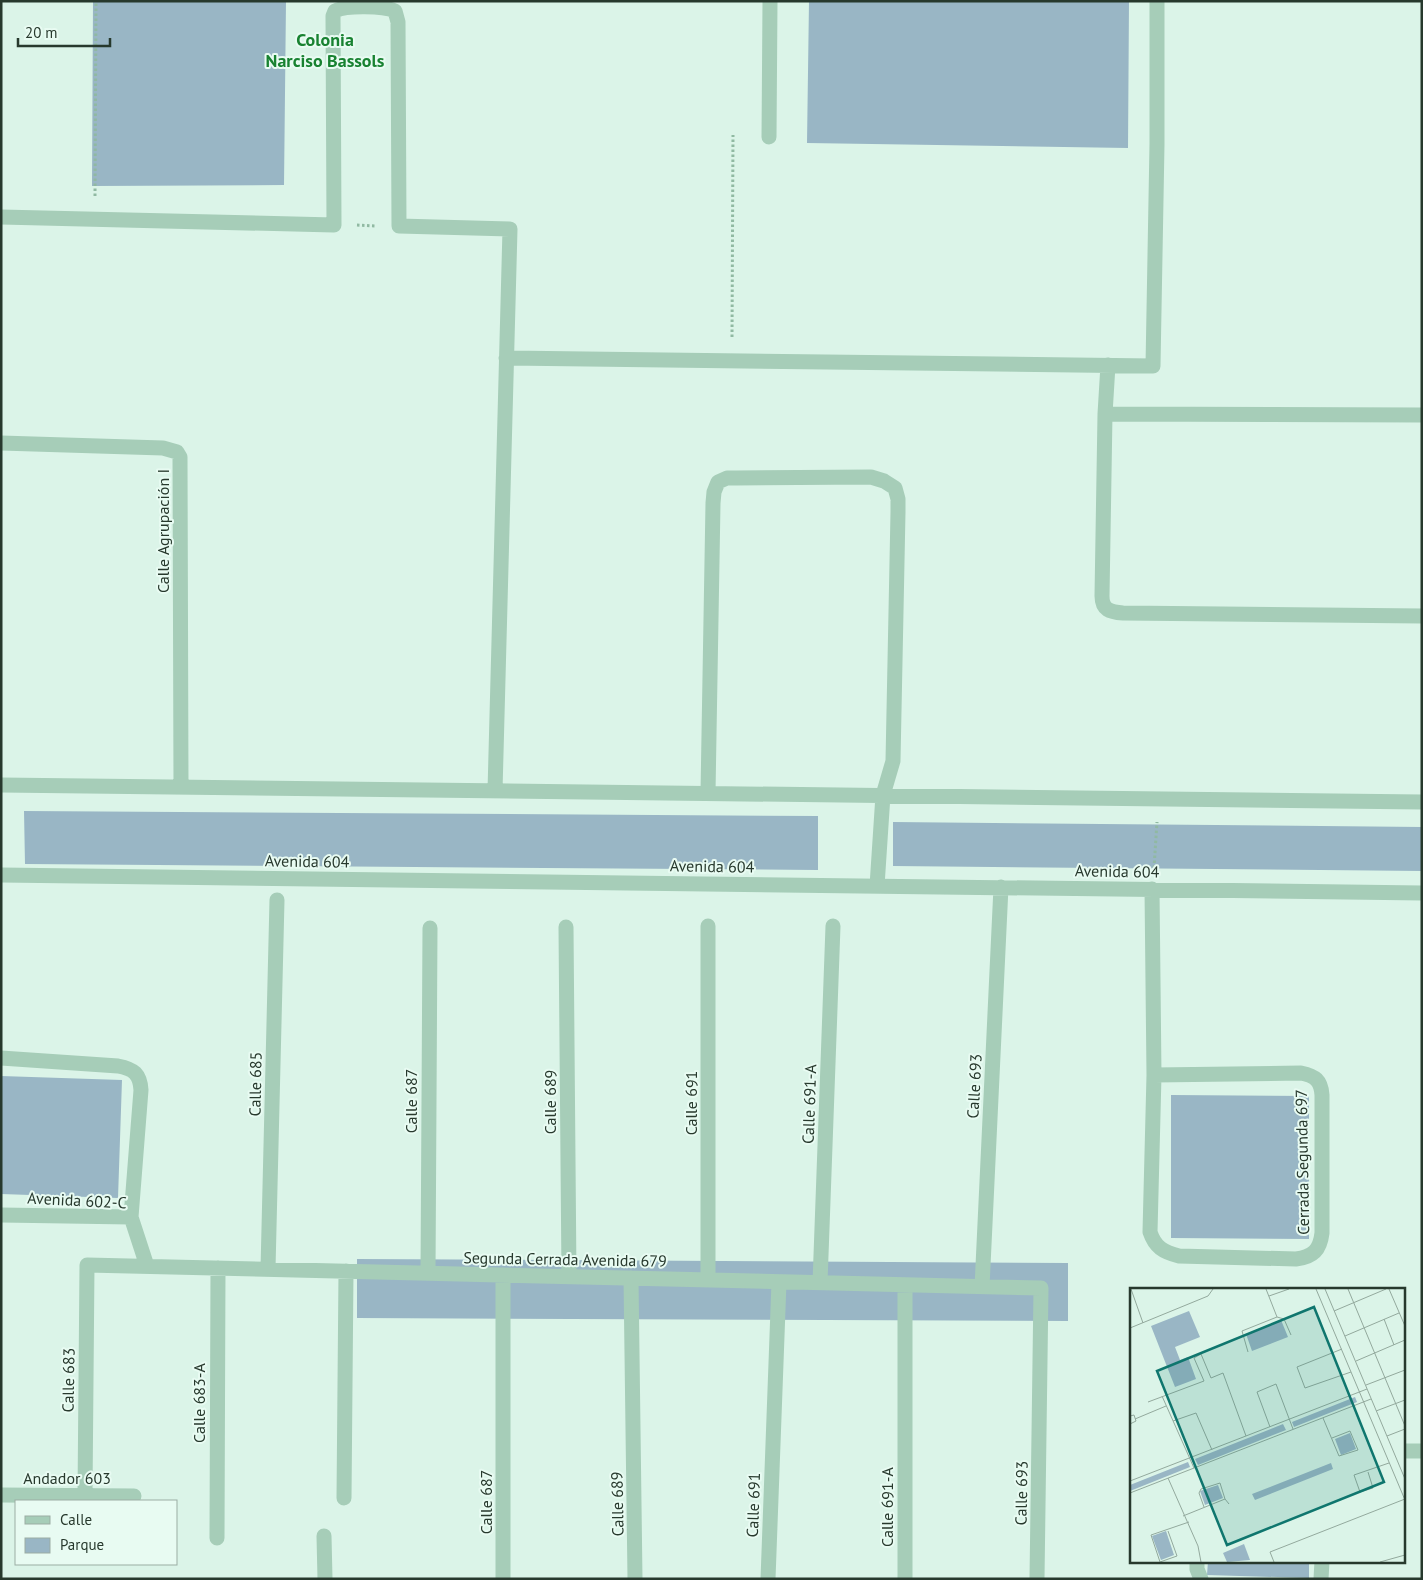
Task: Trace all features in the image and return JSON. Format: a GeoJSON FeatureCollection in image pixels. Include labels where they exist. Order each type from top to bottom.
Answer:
{"type":"FeatureCollection","features":[{"type":"Feature","properties":{"kind":"street"},"geometry":{"type":"LineString","coordinates":[[769,137],[770,1]]}},
{"type":"Feature","properties":{"kind":"street"},"geometry":{"type":"LineString","coordinates":[[506,358],[1153,366],[1157,144],[1157,1]]}},
{"type":"Feature","properties":{"kind":"street"},"geometry":{"type":"LineString","coordinates":[[1,217],[334,225],[333,16],[335,11],[343,8],[383,8],[395,12],[397,16],[399,226],[510,229],[495,791]]}},
{"type":"Feature","properties":{"kind":"street"},"geometry":{"type":"LineString","coordinates":[[1108,365],[1105,414],[1102,596],[1102,603],[1106,609],[1123,613],[1422,616]]}},
{"type":"Feature","properties":{"kind":"street"},"geometry":{"type":"LineString","coordinates":[[1105,414],[1422,415]]}},
{"type":"Feature","properties":{"kind":"street","name":"Calle Agrupación I"},"geometry":{"type":"LineString","coordinates":[[1,443],[163,448],[177,452],[180,457],[181,787]]}},
{"type":"Feature","properties":{"kind":"street"},"geometry":{"type":"LineString","coordinates":[[708,793],[713,503],[714,492],[718,482],[727,478],[871,478],[884,481],[895,488],[898,499],[893,761],[883,795],[878,886]]}},
{"type":"Feature","properties":{"kind":"street"},"geometry":{"type":"LineString","coordinates":[[1,785],[1422,802]]}},
{"type":"Feature","properties":{"kind":"street","name":"Avenida 604"},"geometry":{"type":"LineString","coordinates":[[1,875],[1422,893]]}},
{"type":"Feature","properties":{"kind":"street","name":"Calle 693"},"geometry":{"type":"LineString","coordinates":[[982,1287],[1001,888]]}},
{"type":"Feature","properties":{"kind":"street","name":"Cerrada Segunda 697"},"geometry":{"type":"LineString","coordinates":[[1152,889],[1154,1075],[1150,1232],[1153,1241],[1158,1248],[1178,1256],[1296,1259],[1307,1257],[1316,1252],[1321,1243],[1322,1233],[1322,1095],[1321,1086],[1317,1079],[1301,1073],[1154,1075]]}},
{"type":"Feature","properties":{"kind":"street","name":"Calle 685"},"geometry":{"type":"LineString","coordinates":[[268,1269],[277,900]]}},
{"type":"Feature","properties":{"kind":"street","name":"Calle 691"},"geometry":{"type":"LineString","coordinates":[[708,926],[708,1280]]}},
{"type":"Feature","properties":{"kind":"street","name":"Calle 691-A"},"geometry":{"type":"LineString","coordinates":[[820,1283],[833,926]]}},
{"type":"Feature","properties":{"kind":"street","name":"Calle 689"},"geometry":{"type":"LineString","coordinates":[[566,927],[569,1276]]}},
{"type":"Feature","properties":{"kind":"street","name":"Calle 687"},"geometry":{"type":"LineString","coordinates":[[428,1273],[430,928]]}},
{"type":"Feature","properties":{"kind":"street"},"geometry":{"type":"LineString","coordinates":[[1,1058],[118,1066],[128,1068],[137,1073],[142,1090],[131,1217]]}},
{"type":"Feature","properties":{"kind":"street","name":"Avenida 602-C"},"geometry":{"type":"LineString","coordinates":[[1,1215],[131,1217],[147,1266]]}},
{"type":"Feature","properties":{"kind":"street","name":"Segunda Cerrada Avenida 679"},"geometry":{"type":"LineString","coordinates":[[88,1265],[1042,1288]]}},
{"type":"Feature","properties":{"kind":"street","name":"Calle 683"},"geometry":{"type":"LineString","coordinates":[[84,1495],[88,1265]]}},
{"type":"Feature","properties":{"kind":"street","name":"Calle 683-A"},"geometry":{"type":"LineString","coordinates":[[217,1538],[218,1268]]}},
{"type":"Feature","properties":{"kind":"street"},"geometry":{"type":"LineString","coordinates":[[344,1498],[346,1271]]}},
{"type":"Feature","properties":{"kind":"street","name":"Calle 687"},"geometry":{"type":"LineString","coordinates":[[503,1275],[503,1579]]}},
{"type":"Feature","properties":{"kind":"street","name":"Calle 689"},"geometry":{"type":"LineString","coordinates":[[631,1278],[635,1579]]}},
{"type":"Feature","properties":{"kind":"street","name":"Calle 691"},"geometry":{"type":"LineString","coordinates":[[768,1579],[779,1282]]}},
{"type":"Feature","properties":{"kind":"street","name":"Calle 691-A"},"geometry":{"type":"LineString","coordinates":[[905,1285],[905,1579]]}},
{"type":"Feature","properties":{"kind":"street","name":"Calle 693"},"geometry":{"type":"LineString","coordinates":[[1037,1579],[1042,1288]]}},
{"type":"Feature","properties":{"kind":"street"},"geometry":{"type":"LineString","coordinates":[[1406,1451],[1422,1451]]}},
{"type":"Feature","properties":{"kind":"street","name":"Andador 603"},"geometry":{"type":"LineString","coordinates":[[1,1495],[134,1496]]}},
{"type":"Feature","properties":{"kind":"street"},"geometry":{"type":"LineString","coordinates":[[324,1536],[325,1579]]}},
{"type":"Feature","properties":{"kind":"street"},"geometry":{"type":"LineString","coordinates":[[1198,1562],[1200,1579]]}},
{"type":"Feature","properties":{"kind":"street"},"geometry":{"type":"LineString","coordinates":[[1322,1562],[1322,1579]]}},
{"type":"Feature","properties":{"kind":"path"},"geometry":{"type":"LineString","coordinates":[[95,219],[96,1]]}},
{"type":"Feature","properties":{"kind":"path"},"geometry":{"type":"LineString","coordinates":[[732,360],[733,135]]}},
{"type":"Feature","properties":{"kind":"path"},"geometry":{"type":"LineString","coordinates":[[334,225],[399,226]]}},
{"type":"Feature","properties":{"kind":"path"},"geometry":{"type":"LineString","coordinates":[[1152,889],[1159,798]]}},
{"type":"Feature","properties":{"kind":"green space"},"geometry":{"type":"Polygon","coordinates":[[[93,1],[286,1],[284,185],[92,186],[93,1]]]}},
{"type":"Feature","properties":{"kind":"green space"},"geometry":{"type":"Polygon","coordinates":[[[809,1],[1129,1],[1128,148],[807,143],[809,1]]]}},
{"type":"Feature","properties":{"kind":"green space"},"geometry":{"type":"Polygon","coordinates":[[[24,811],[818,816],[818,870],[25,864],[24,811]]]}},
{"type":"Feature","properties":{"kind":"green space"},"geometry":{"type":"Polygon","coordinates":[[[893,822],[1422,827],[1422,871],[893,866],[893,822]]]}},
{"type":"Feature","properties":{"kind":"green space"},"geometry":{"type":"Polygon","coordinates":[[[1,1076],[122,1080],[118,1198],[1,1194],[1,1076]]]}},
{"type":"Feature","properties":{"kind":"green space"},"geometry":{"type":"Polygon","coordinates":[[[1171,1095],[1309,1096],[1309,1239],[1171,1238],[1171,1095]]]}},
{"type":"Feature","properties":{"kind":"green space"},"geometry":{"type":"Polygon","coordinates":[[[357,1259],[1068,1263],[1068,1321],[357,1318],[357,1259]]]}},
{"type":"Feature","properties":{"kind":"green space"},"geometry":{"type":"Polygon","coordinates":[[[1208,1562],[1309,1562],[1309,1578],[1207,1575],[1208,1562]]]}},
{"type":"Feature","properties":{"kind":"district","name":"Colonia Narciso Bassols"},"geometry":{"type":"Point","coordinates":[325,49]}}]}
